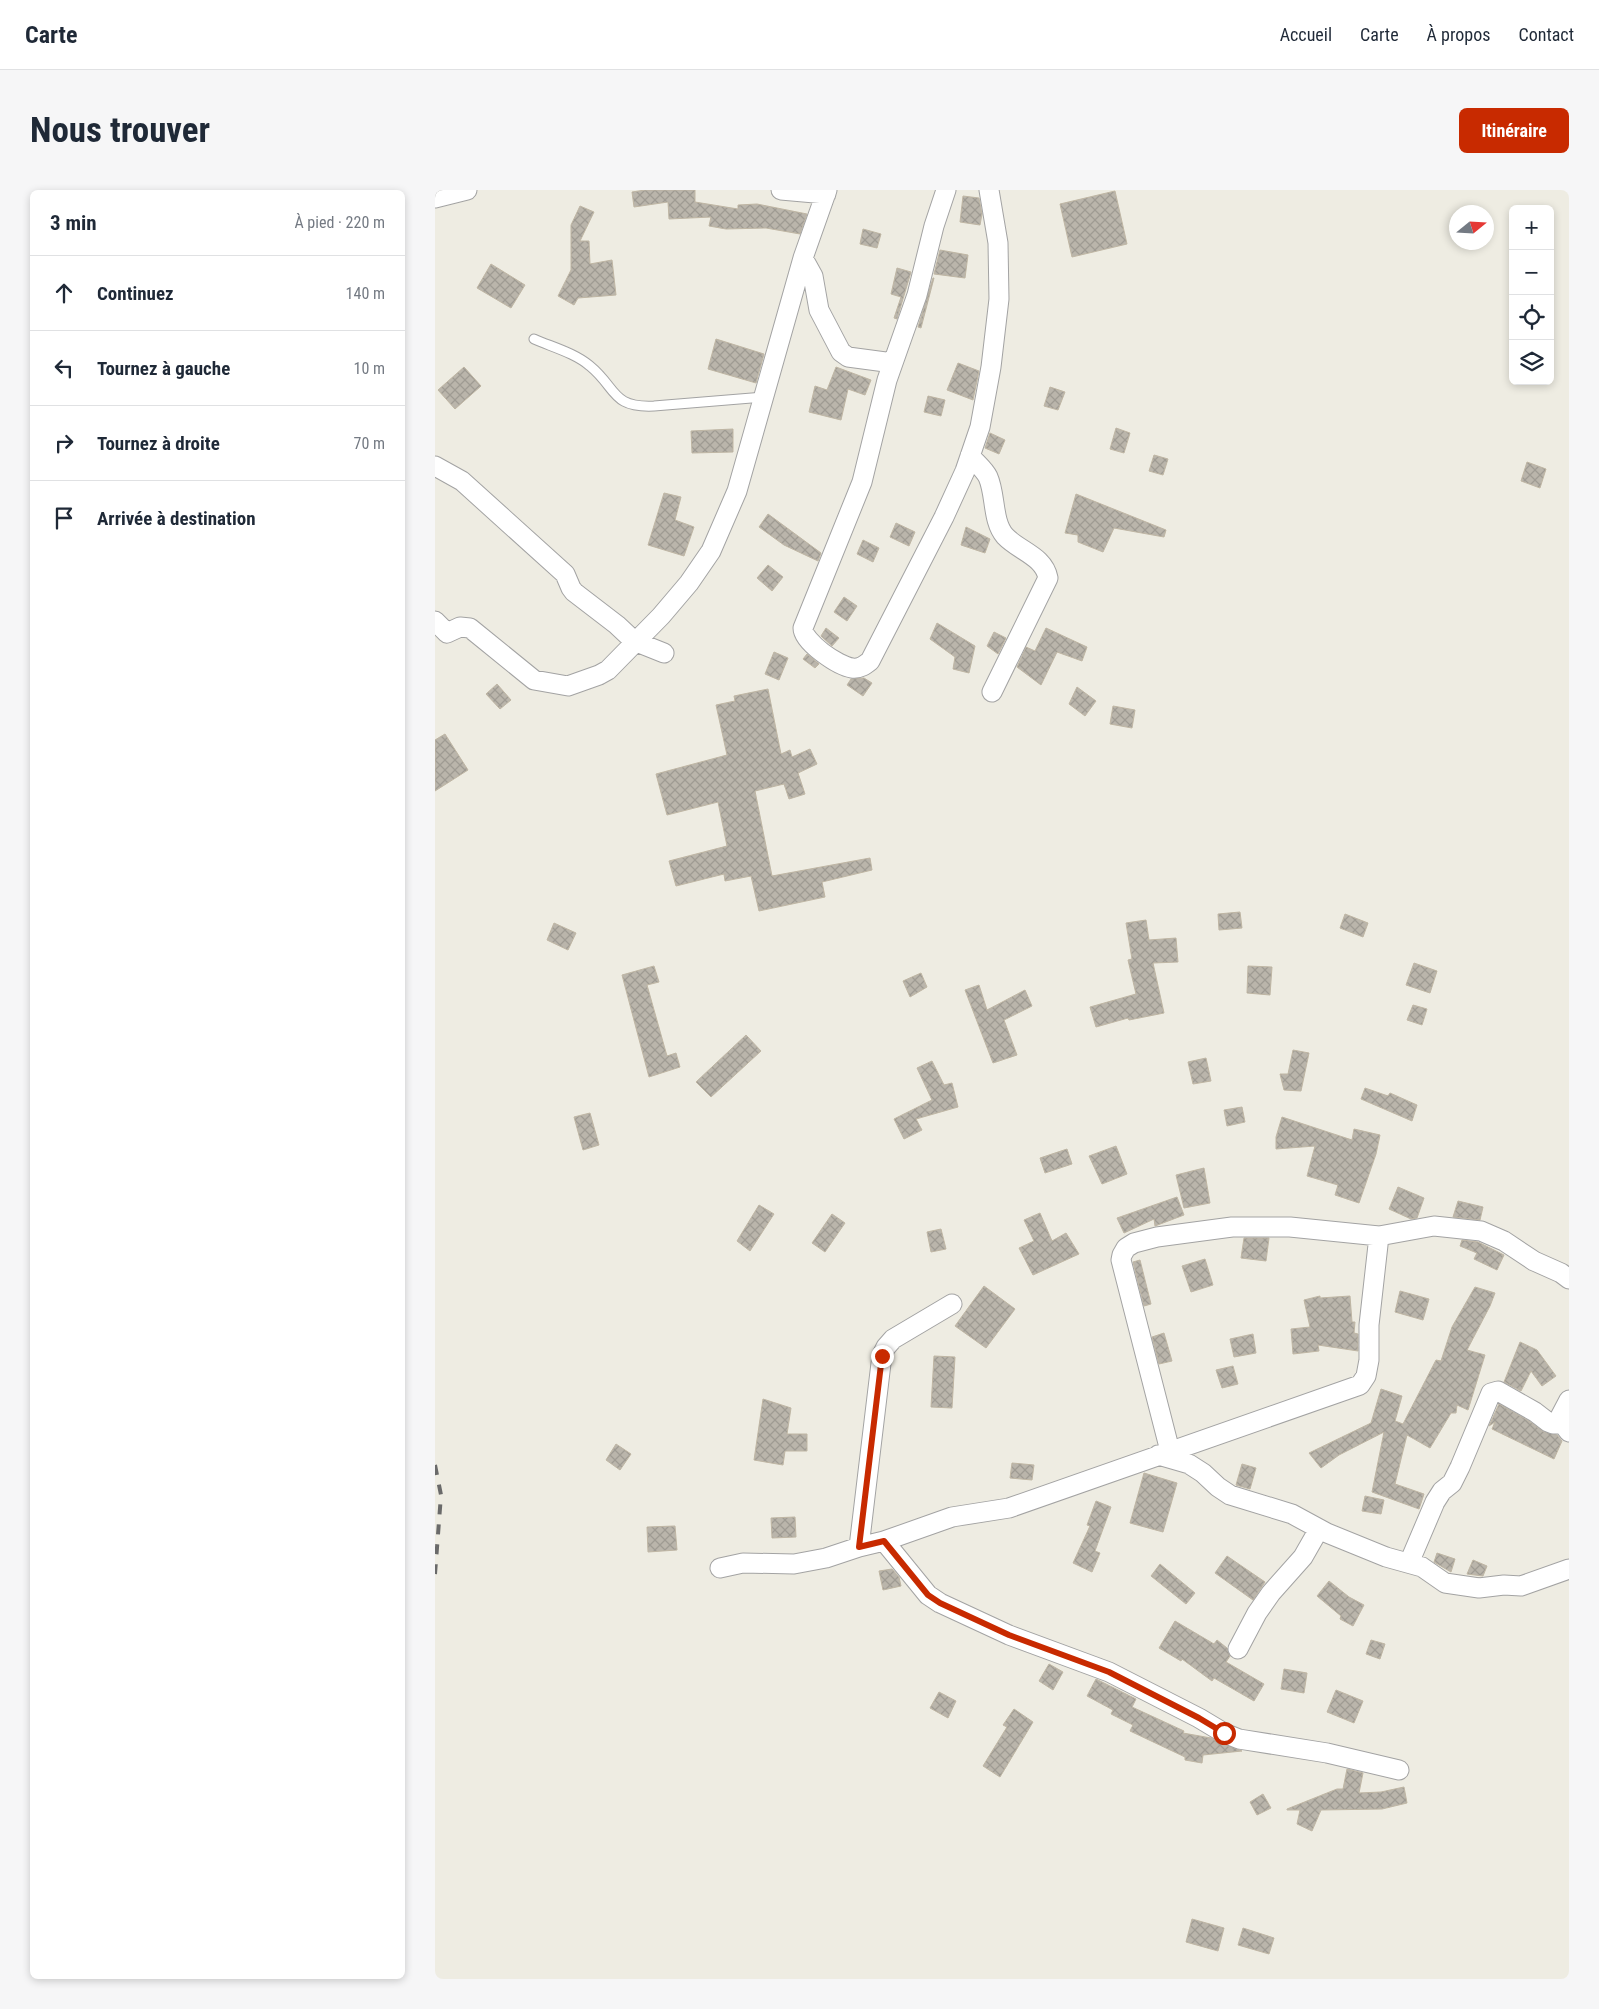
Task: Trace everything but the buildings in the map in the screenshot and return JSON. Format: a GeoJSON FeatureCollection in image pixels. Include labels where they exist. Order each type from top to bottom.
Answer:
{"type":"FeatureCollection","features":[{"type":"Feature","properties":{"kind":"street"},"geometry":{"type":"LineString","coordinates":[[435,198],[467,190]]}},
{"type":"Feature","properties":{"kind":"street"},"geometry":{"type":"LineString","coordinates":[[435,622],[447,633],[460,628],[470,628],[534,680],[568,686],[604,673],[661,616],[689,583],[711,551],[737,491],[803,258],[827,192],[781,190]]}},
{"type":"Feature","properties":{"kind":"street"},"geometry":{"type":"LineString","coordinates":[[945,190],[917,295],[893,363],[862,482],[803,628],[804,636],[814,647],[851,668],[862,667],[870,661],[944,517],[970,456],[979,427],[991,367],[999,299],[998,243],[989,190]]}},
{"type":"Feature","properties":{"kind":"street"},"geometry":{"type":"LineString","coordinates":[[803,258],[813,276],[819,310],[841,352],[849,357],[893,363]]}},
{"type":"Feature","properties":{"kind":"street"},"geometry":{"type":"LineString","coordinates":[[970,456],[987,475],[999,526],[1005,536],[1039,562],[1047,571],[1048,578],[992,692]]}},
{"type":"Feature","properties":{"kind":"street"},"geometry":{"type":"LineString","coordinates":[[435,466],[462,481],[565,574],[571,588],[575,592],[634,641],[664,653]]}},
{"type":"Feature","properties":{"kind":"street"},"geometry":{"type":"LineString","coordinates":[[1164,1453],[1121,1260],[1121,1255],[1126,1248],[1133,1244],[1157,1237],[1232,1227],[1290,1227],[1379,1236],[1434,1226],[1481,1231],[1505,1240],[1535,1261],[1561,1273],[1569,1279]]}},
{"type":"Feature","properties":{"kind":"street"},"geometry":{"type":"LineString","coordinates":[[720,1568],[743,1563],[794,1564],[826,1558],[884,1541],[952,1517],[1009,1508],[1361,1385],[1369,1365],[1369,1325],[1379,1236]]}},
{"type":"Feature","properties":{"kind":"street"},"geometry":{"type":"LineString","coordinates":[[859,1547],[882,1356],[886,1346],[893,1339],[952,1304]]}},
{"type":"Feature","properties":{"kind":"street"},"geometry":{"type":"LineString","coordinates":[[1409,1563],[1435,1502],[1442,1491],[1452,1482],[1460,1468],[1491,1393],[1498,1391],[1535,1412],[1548,1422],[1566,1428]]}},
{"type":"Feature","properties":{"kind":"street"},"geometry":{"type":"LineString","coordinates":[[1566,1428],[1559,1419],[1569,1400]]}},
{"type":"Feature","properties":{"kind":"street"},"geometry":{"type":"LineString","coordinates":[[1164,1453],[1189,1464],[1230,1495],[1292,1514],[1319,1529],[1386,1557],[1422,1567],[1445,1583],[1485,1589],[1504,1585],[1521,1586],[1569,1570]]}},
{"type":"Feature","properties":{"kind":"street"},"geometry":{"type":"LineString","coordinates":[[1238,1649],[1262,1606],[1303,1557],[1319,1529]]}},
{"type":"Feature","properties":{"kind":"street"},"geometry":{"type":"LineString","coordinates":[[884,1541],[928,1595],[940,1603],[1009,1635],[1109,1672],[1199,1718],[1224,1733],[1239,1739],[1327,1753],[1399,1770]]}},
{"type":"Feature","properties":{"kind":"lane"},"geometry":{"type":"LineString","coordinates":[[535,338],[591,367],[614,394],[627,404],[647,406],[764,397]]}},
{"type":"Feature","properties":{"kind":"railway"},"geometry":{"type":"LineString","coordinates":[[435,1465],[441,1495],[435,1574]]}},
{"type":"Feature","properties":{"kind":"route"},"geometry":{"type":"LineString","coordinates":[[882,1356],[859,1547],[884,1541],[928,1595],[940,1603],[1009,1635],[1109,1672],[1199,1718],[1224,1733]]}}]}
